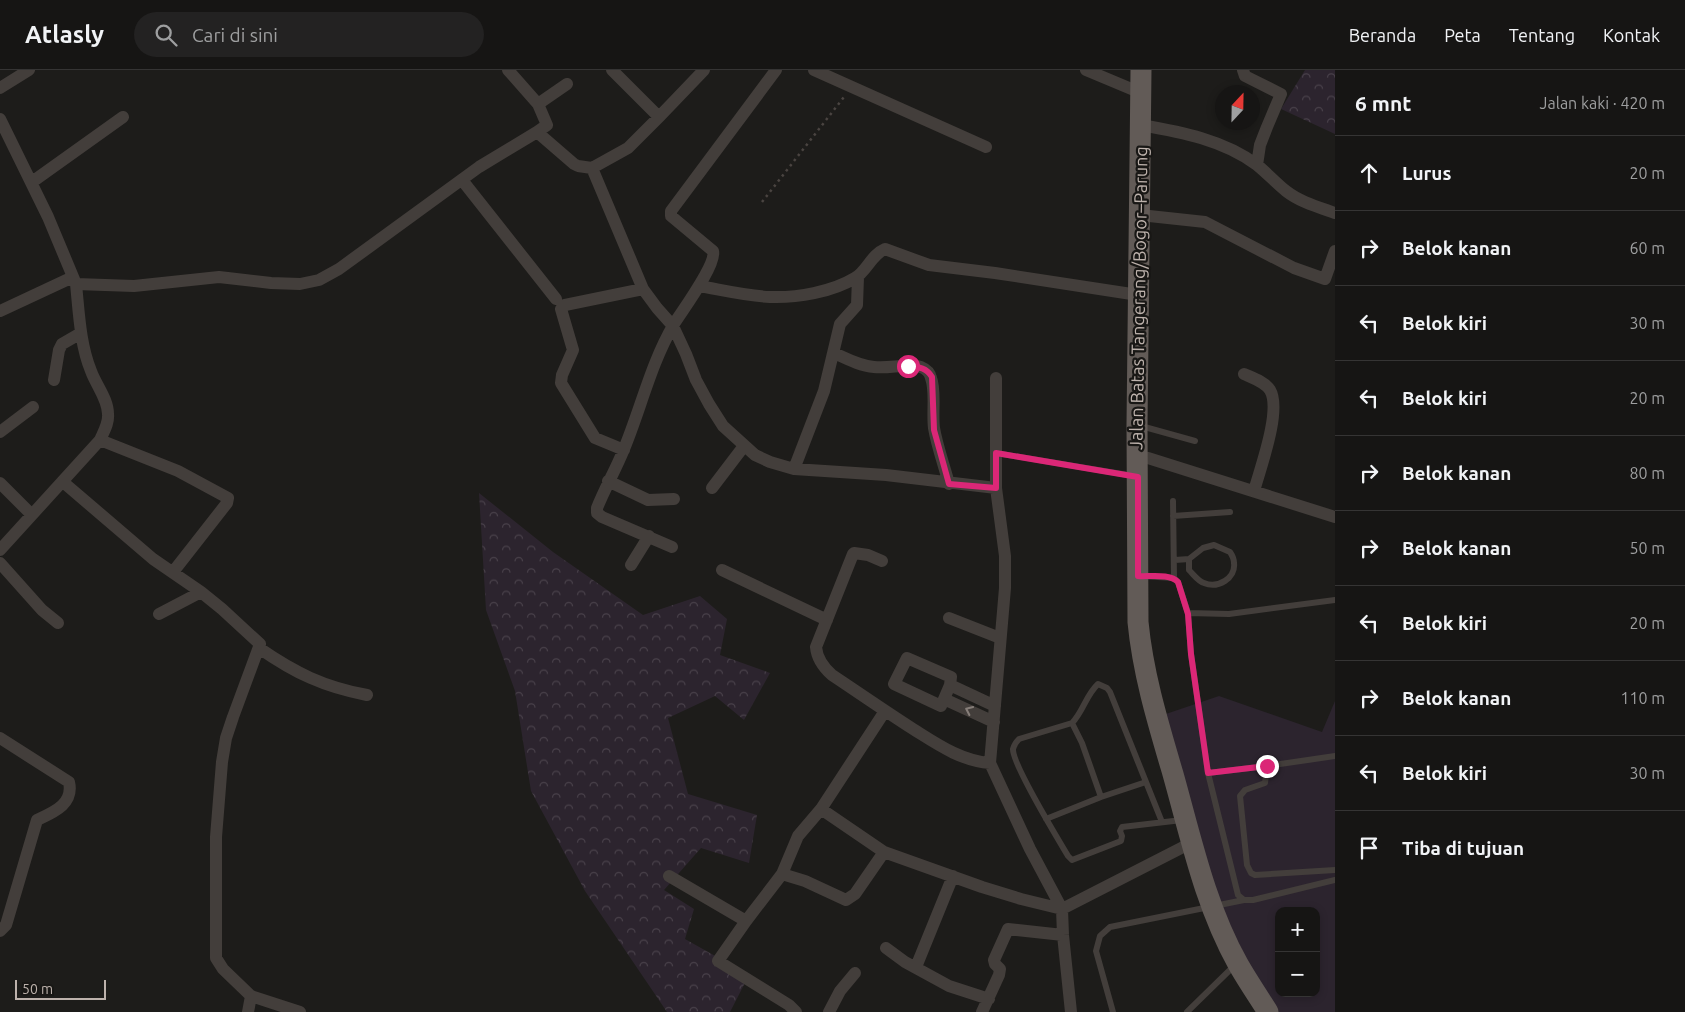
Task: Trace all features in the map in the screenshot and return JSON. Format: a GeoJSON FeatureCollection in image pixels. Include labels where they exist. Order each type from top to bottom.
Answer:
{"type":"FeatureCollection","features":[{"type":"Feature","properties":{"kind":"main road","name":"Jalan Batas Tangerang/Bogor–Parung"},"geometry":{"type":"LineString","coordinates":[[1141,70],[1137,425],[1138,622],[1147,683],[1191,843],[1212,907],[1237,963],[1268,1012]]}},
{"type":"Feature","properties":{"kind":"street"},"geometry":{"type":"LineString","coordinates":[[0,88],[29,70]]}},
{"type":"Feature","properties":{"kind":"street"},"geometry":{"type":"LineString","coordinates":[[0,311],[75,280],[134,286],[219,277],[271,283],[300,284],[319,280],[339,269],[506,149],[547,125],[538,104],[508,70]]}},
{"type":"Feature","properties":{"kind":"street"},"geometry":{"type":"LineString","coordinates":[[612,70],[659,118]]}},
{"type":"Feature","properties":{"kind":"street"},"geometry":{"type":"LineString","coordinates":[[537,132],[574,164],[592,168],[628,148],[704,70]]}},
{"type":"Feature","properties":{"kind":"street"},"geometry":{"type":"LineString","coordinates":[[672,547],[602,517],[597,513],[596,508],[624,450],[655,362],[673,326],[699,286],[714,255],[713,251],[671,216],[671,211],[776,70]]}},
{"type":"Feature","properties":{"kind":"street"},"geometry":{"type":"LineString","coordinates":[[814,70],[986,147]]}},
{"type":"Feature","properties":{"kind":"street"},"geometry":{"type":"LineString","coordinates":[[1086,70],[1141,93]]}},
{"type":"Feature","properties":{"kind":"street"},"geometry":{"type":"LineString","coordinates":[[1243,70],[1245,76],[1281,94],[1260,145],[1257,165]]}},
{"type":"Feature","properties":{"kind":"street"},"geometry":{"type":"LineString","coordinates":[[538,104],[567,84]]}},
{"type":"Feature","properties":{"kind":"street"},"geometry":{"type":"LineString","coordinates":[[32,182],[123,117]]}},
{"type":"Feature","properties":{"kind":"street"},"geometry":{"type":"LineString","coordinates":[[0,119],[32,182],[75,280],[81,333],[91,372],[107,407],[108,415],[100,440],[64,482],[31,514],[0,550]]}},
{"type":"Feature","properties":{"kind":"street"},"geometry":{"type":"LineString","coordinates":[[1141,125],[1181,132],[1221,146],[1257,165],[1287,192],[1312,205],[1335,213]]}},
{"type":"Feature","properties":{"kind":"street"},"geometry":{"type":"LineString","coordinates":[[592,168],[643,289],[673,326],[708,404],[723,426],[744,446],[770,462],[794,469],[886,475],[949,484],[996,488]]}},
{"type":"Feature","properties":{"kind":"street"},"geometry":{"type":"LineString","coordinates":[[462,180],[556,299]]}},
{"type":"Feature","properties":{"kind":"street"},"geometry":{"type":"LineString","coordinates":[[1140,215],[1205,222],[1294,268],[1324,279],[1335,251]]}},
{"type":"Feature","properties":{"kind":"street"},"geometry":{"type":"LineString","coordinates":[[699,286],[770,297],[791,296],[834,289],[858,277],[878,252],[885,249],[929,265],[1138,295]]}},
{"type":"Feature","properties":{"kind":"street"},"geometry":{"type":"LineString","coordinates":[[794,469],[824,391],[840,324],[856,304],[858,277]]}},
{"type":"Feature","properties":{"kind":"street"},"geometry":{"type":"LineString","coordinates":[[624,450],[595,438],[561,383],[562,375],[573,350],[561,309],[565,305],[643,289]]}},
{"type":"Feature","properties":{"kind":"street"},"geometry":{"type":"LineString","coordinates":[[54,380],[59,350],[62,344],[81,333]]}},
{"type":"Feature","properties":{"kind":"street"},"geometry":{"type":"LineString","coordinates":[[834,353],[863,365],[875,367],[914,366],[921,367],[928,372],[932,377],[933,386],[932,411],[934,430],[949,484]]}},
{"type":"Feature","properties":{"kind":"street"},"geometry":{"type":"LineString","coordinates":[[1244,374],[1267,386],[1273,398],[1270,435],[1254,491]]}},
{"type":"Feature","properties":{"kind":"street"},"geometry":{"type":"LineString","coordinates":[[996,378],[996,488],[1005,556],[1005,588],[990,763],[1030,849],[1062,909],[1071,1012]]}},
{"type":"Feature","properties":{"kind":"street"},"geometry":{"type":"LineString","coordinates":[[0,432],[32,407]]}},
{"type":"Feature","properties":{"kind":"street"},"geometry":{"type":"LineString","coordinates":[[100,440],[178,471],[228,498],[227,504],[173,572]]}},
{"type":"Feature","properties":{"kind":"street"},"geometry":{"type":"LineString","coordinates":[[712,488],[744,446]]}},
{"type":"Feature","properties":{"kind":"street"},"geometry":{"type":"LineString","coordinates":[[1138,467],[1148,458],[1335,517]]}},
{"type":"Feature","properties":{"kind":"street"},"geometry":{"type":"LineString","coordinates":[[64,482],[153,559],[222,608],[260,643],[226,738],[222,762],[216,837],[216,958],[223,969],[251,996],[300,1012]]}},
{"type":"Feature","properties":{"kind":"street"},"geometry":{"type":"LineString","coordinates":[[608,482],[648,500],[674,499]]}},
{"type":"Feature","properties":{"kind":"street"},"geometry":{"type":"LineString","coordinates":[[0,483],[31,514]]}},
{"type":"Feature","properties":{"kind":"street"},"geometry":{"type":"LineString","coordinates":[[631,565],[649,536]]}},
{"type":"Feature","properties":{"kind":"street"},"geometry":{"type":"LineString","coordinates":[[882,560],[854,553],[816,647],[818,656],[832,675],[885,711],[960,756],[978,762],[990,763]]}},
{"type":"Feature","properties":{"kind":"street"},"geometry":{"type":"LineString","coordinates":[[0,563],[42,610],[58,623]]}},
{"type":"Feature","properties":{"kind":"street"},"geometry":{"type":"LineString","coordinates":[[722,570],[827,620]]}},
{"type":"Feature","properties":{"kind":"street"},"geometry":{"type":"LineString","coordinates":[[160,614],[201,592]]}},
{"type":"Feature","properties":{"kind":"street"},"geometry":{"type":"LineString","coordinates":[[950,618],[1000,638]]}},
{"type":"Feature","properties":{"kind":"street"},"geometry":{"type":"LineString","coordinates":[[259,648],[308,678],[341,690],[367,695]]}},
{"type":"Feature","properties":{"kind":"street"},"geometry":{"type":"LineString","coordinates":[[907,658],[951,677],[952,679],[944,699],[941,706],[895,686],[894,683],[907,658]]}},
{"type":"Feature","properties":{"kind":"street"},"geometry":{"type":"LineString","coordinates":[[950,685],[995,706]]}},
{"type":"Feature","properties":{"kind":"street"},"geometry":{"type":"LineString","coordinates":[[944,699],[994,722]]}},
{"type":"Feature","properties":{"kind":"street"},"geometry":{"type":"LineString","coordinates":[[796,1012],[789,1005],[718,961],[782,874],[798,836],[821,809],[885,711]]}},
{"type":"Feature","properties":{"kind":"street"},"geometry":{"type":"LineString","coordinates":[[0,738],[69,782],[70,785],[70,792],[62,808],[38,820],[6,925],[0,931]]}},
{"type":"Feature","properties":{"kind":"street"},"geometry":{"type":"LineString","coordinates":[[821,809],[884,852],[1021,899],[1062,909],[1191,843]]}},
{"type":"Feature","properties":{"kind":"street"},"geometry":{"type":"LineString","coordinates":[[782,874],[805,881],[846,900],[855,894],[884,852]]}},
{"type":"Feature","properties":{"kind":"street"},"geometry":{"type":"LineString","coordinates":[[669,876],[746,921]]}},
{"type":"Feature","properties":{"kind":"street"},"geometry":{"type":"LineString","coordinates":[[916,968],[954,876]]}},
{"type":"Feature","properties":{"kind":"street"},"geometry":{"type":"LineString","coordinates":[[982,1012],[1000,972],[994,964],[994,958],[1008,929],[1063,935]]}},
{"type":"Feature","properties":{"kind":"street"},"geometry":{"type":"LineString","coordinates":[[886,948],[905,962],[949,986],[989,999]]}},
{"type":"Feature","properties":{"kind":"street"},"geometry":{"type":"LineString","coordinates":[[829,1012],[840,991],[855,973]]}},
{"type":"Feature","properties":{"kind":"street"},"geometry":{"type":"LineString","coordinates":[[248,1012],[251,996]]}},
{"type":"Feature","properties":{"kind":"lane"},"geometry":{"type":"LineString","coordinates":[[1137,425],[1195,441]]}},
{"type":"Feature","properties":{"kind":"lane"},"geometry":{"type":"LineString","coordinates":[[996,453],[1138,467]]}},
{"type":"Feature","properties":{"kind":"lane"},"geometry":{"type":"LineString","coordinates":[[1173,501],[1174,578]]}},
{"type":"Feature","properties":{"kind":"lane"},"geometry":{"type":"LineString","coordinates":[[1173,516],[1230,512]]}},
{"type":"Feature","properties":{"kind":"lane"},"geometry":{"type":"LineString","coordinates":[[1175,560],[1189,560],[1203,548],[1214,545],[1230,552],[1234,561],[1234,567],[1231,576],[1224,582],[1212,585],[1196,578],[1189,570],[1189,560]]}},
{"type":"Feature","properties":{"kind":"lane"},"geometry":{"type":"LineString","coordinates":[[1138,576],[1174,578],[1178,582],[1188,614],[1191,654],[1208,773],[1238,895],[1244,900]]}},
{"type":"Feature","properties":{"kind":"lane"},"geometry":{"type":"LineString","coordinates":[[1188,614],[1229,614],[1335,600]]}},
{"type":"Feature","properties":{"kind":"lane"},"geometry":{"type":"LineString","coordinates":[[1162,822],[1107,688],[1098,684],[1093,689],[1078,717],[1072,723],[1019,739],[1013,747],[1014,759],[1046,819],[1072,860],[1121,841],[1120,829],[1122,827],[1162,822],[1185,819]]}},
{"type":"Feature","properties":{"kind":"lane"},"geometry":{"type":"LineString","coordinates":[[1072,723],[1082,743],[1101,796]]}},
{"type":"Feature","properties":{"kind":"lane"},"geometry":{"type":"LineString","coordinates":[[1208,773],[1335,756]]}},
{"type":"Feature","properties":{"kind":"lane"},"geometry":{"type":"LineString","coordinates":[[1267,766],[1265,783],[1245,790],[1240,796],[1247,865],[1251,873],[1255,875],[1335,870]]}},
{"type":"Feature","properties":{"kind":"lane"},"geometry":{"type":"LineString","coordinates":[[1046,819],[1101,796],[1146,782]]}},
{"type":"Feature","properties":{"kind":"lane"},"geometry":{"type":"LineString","coordinates":[[1113,1012],[1096,951],[1100,936],[1110,928],[1244,900],[1253,900],[1335,880]]}},
{"type":"Feature","properties":{"kind":"lane"},"geometry":{"type":"LineString","coordinates":[[1187,1012],[1237,963]]}},
{"type":"Feature","properties":{"kind":"path"},"geometry":{"type":"LineString","coordinates":[[762,202],[852,87]]}},
{"type":"Feature","properties":{"kind":"green space"},"geometry":{"type":"Polygon","coordinates":[[[1305,70],[1335,70],[1335,134],[1281,109],[1305,70]]]}},
{"type":"Feature","properties":{"kind":"green space"},"geometry":{"type":"Polygon","coordinates":[[[479,493],[553,552],[643,615],[700,596],[727,619],[720,655],[770,673],[744,720],[715,696],[668,718],[688,794],[757,815],[749,863],[701,848],[664,890],[694,909],[685,939],[749,975],[730,1012],[667,1012],[585,891],[531,791],[515,691],[486,610],[479,493]]]}},
{"type":"Feature","properties":{"kind":"green space"},"geometry":{"type":"Polygon","coordinates":[[[1219,696],[1322,732],[1335,701],[1335,1012],[1263,1012],[1255,1001],[1154,718],[1219,696]]]}},
{"type":"Feature","properties":{"kind":"route"},"geometry":{"type":"LineString","coordinates":[[908,366],[921,367],[932,377],[934,430],[949,484],[996,488],[996,453],[1138,477],[1138,576],[1169,577],[1174,578],[1178,582],[1188,614],[1191,654],[1208,773],[1267,766]]}}]}
